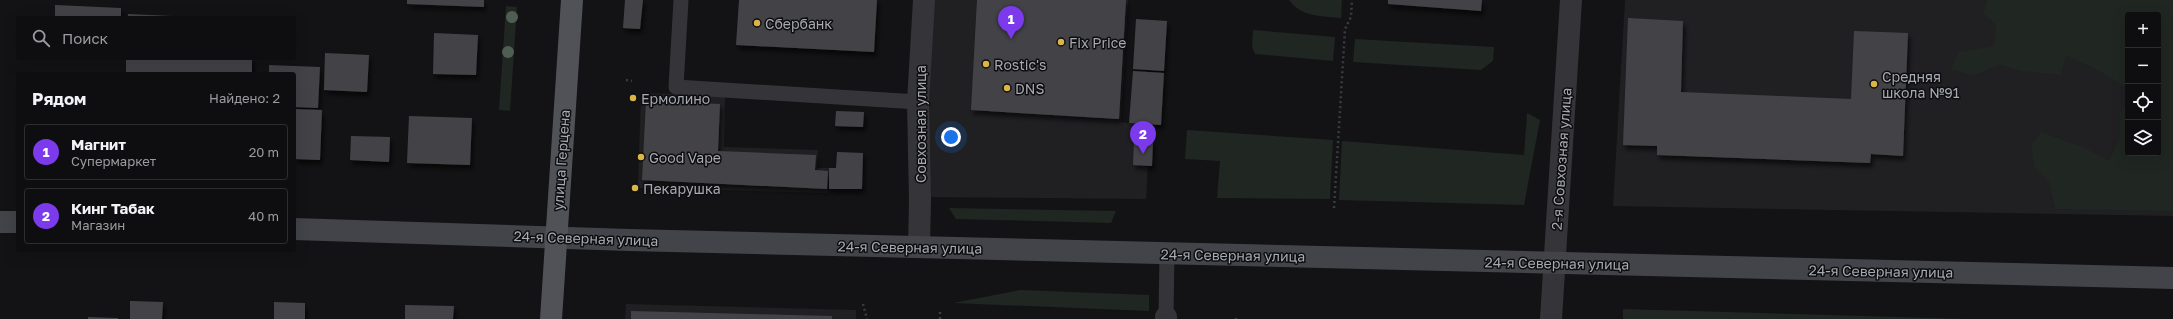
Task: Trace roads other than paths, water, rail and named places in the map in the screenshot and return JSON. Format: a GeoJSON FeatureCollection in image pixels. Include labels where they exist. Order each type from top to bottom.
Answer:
{"type":"FeatureCollection","features":[{"type":"Feature","properties":{"kind":"main road","name":"улица Герцена"},"geometry":{"type":"LineString","coordinates":[[551,319],[572,0]]}},
{"type":"Feature","properties":{"kind":"main road"},"geometry":{"type":"LineString","coordinates":[[0,222],[16,222]]}},
{"type":"Feature","properties":{"kind":"main road","name":"24-я Северная улица"},"geometry":{"type":"LineString","coordinates":[[296,229],[556,238],[2173,278]]}},
{"type":"Feature","properties":{"kind":"street","name":"Совхозная улица"},"geometry":{"type":"LineString","coordinates":[[919,247],[920,200],[918,102],[924,0]]}},
{"type":"Feature","properties":{"kind":"street","name":"2-я Совхозная улица"},"geometry":{"type":"LineString","coordinates":[[1551,319],[1571,0]]}},
{"type":"Feature","properties":{"kind":"lane"},"geometry":{"type":"LineString","coordinates":[[681,0],[676,87],[918,102]]}},
{"type":"Feature","properties":{"kind":"lane"},"geometry":{"type":"LineString","coordinates":[[1166,318],[1167,253]]}},
{"type":"Feature","properties":{"kind":"place","name":"Сбербанк"},"geometry":{"type":"Point","coordinates":[757,23]}},
{"type":"Feature","properties":{"kind":"place","name":"Магнит"},"geometry":{"type":"Point","coordinates":[1011,39]}},
{"type":"Feature","properties":{"kind":"place","name":"Fix Price"},"geometry":{"type":"Point","coordinates":[1061,42]}},
{"type":"Feature","properties":{"kind":"place","name":"Rostic's"},"geometry":{"type":"Point","coordinates":[986,64]}},
{"type":"Feature","properties":{"kind":"place","name":"Средняя школа №91"},"geometry":{"type":"Point","coordinates":[1874,84]}},
{"type":"Feature","properties":{"kind":"place","name":"DNS"},"geometry":{"type":"Point","coordinates":[1007,88]}},
{"type":"Feature","properties":{"kind":"place","name":"Ермолино"},"geometry":{"type":"Point","coordinates":[633,98]}},
{"type":"Feature","properties":{"kind":"place","name":"Кинг Табак"},"geometry":{"type":"Point","coordinates":[1143,154]}},
{"type":"Feature","properties":{"kind":"place","name":"Good Vape"},"geometry":{"type":"Point","coordinates":[641,157]}},
{"type":"Feature","properties":{"kind":"place","name":"Пекарушка"},"geometry":{"type":"Point","coordinates":[635,188]}}]}
